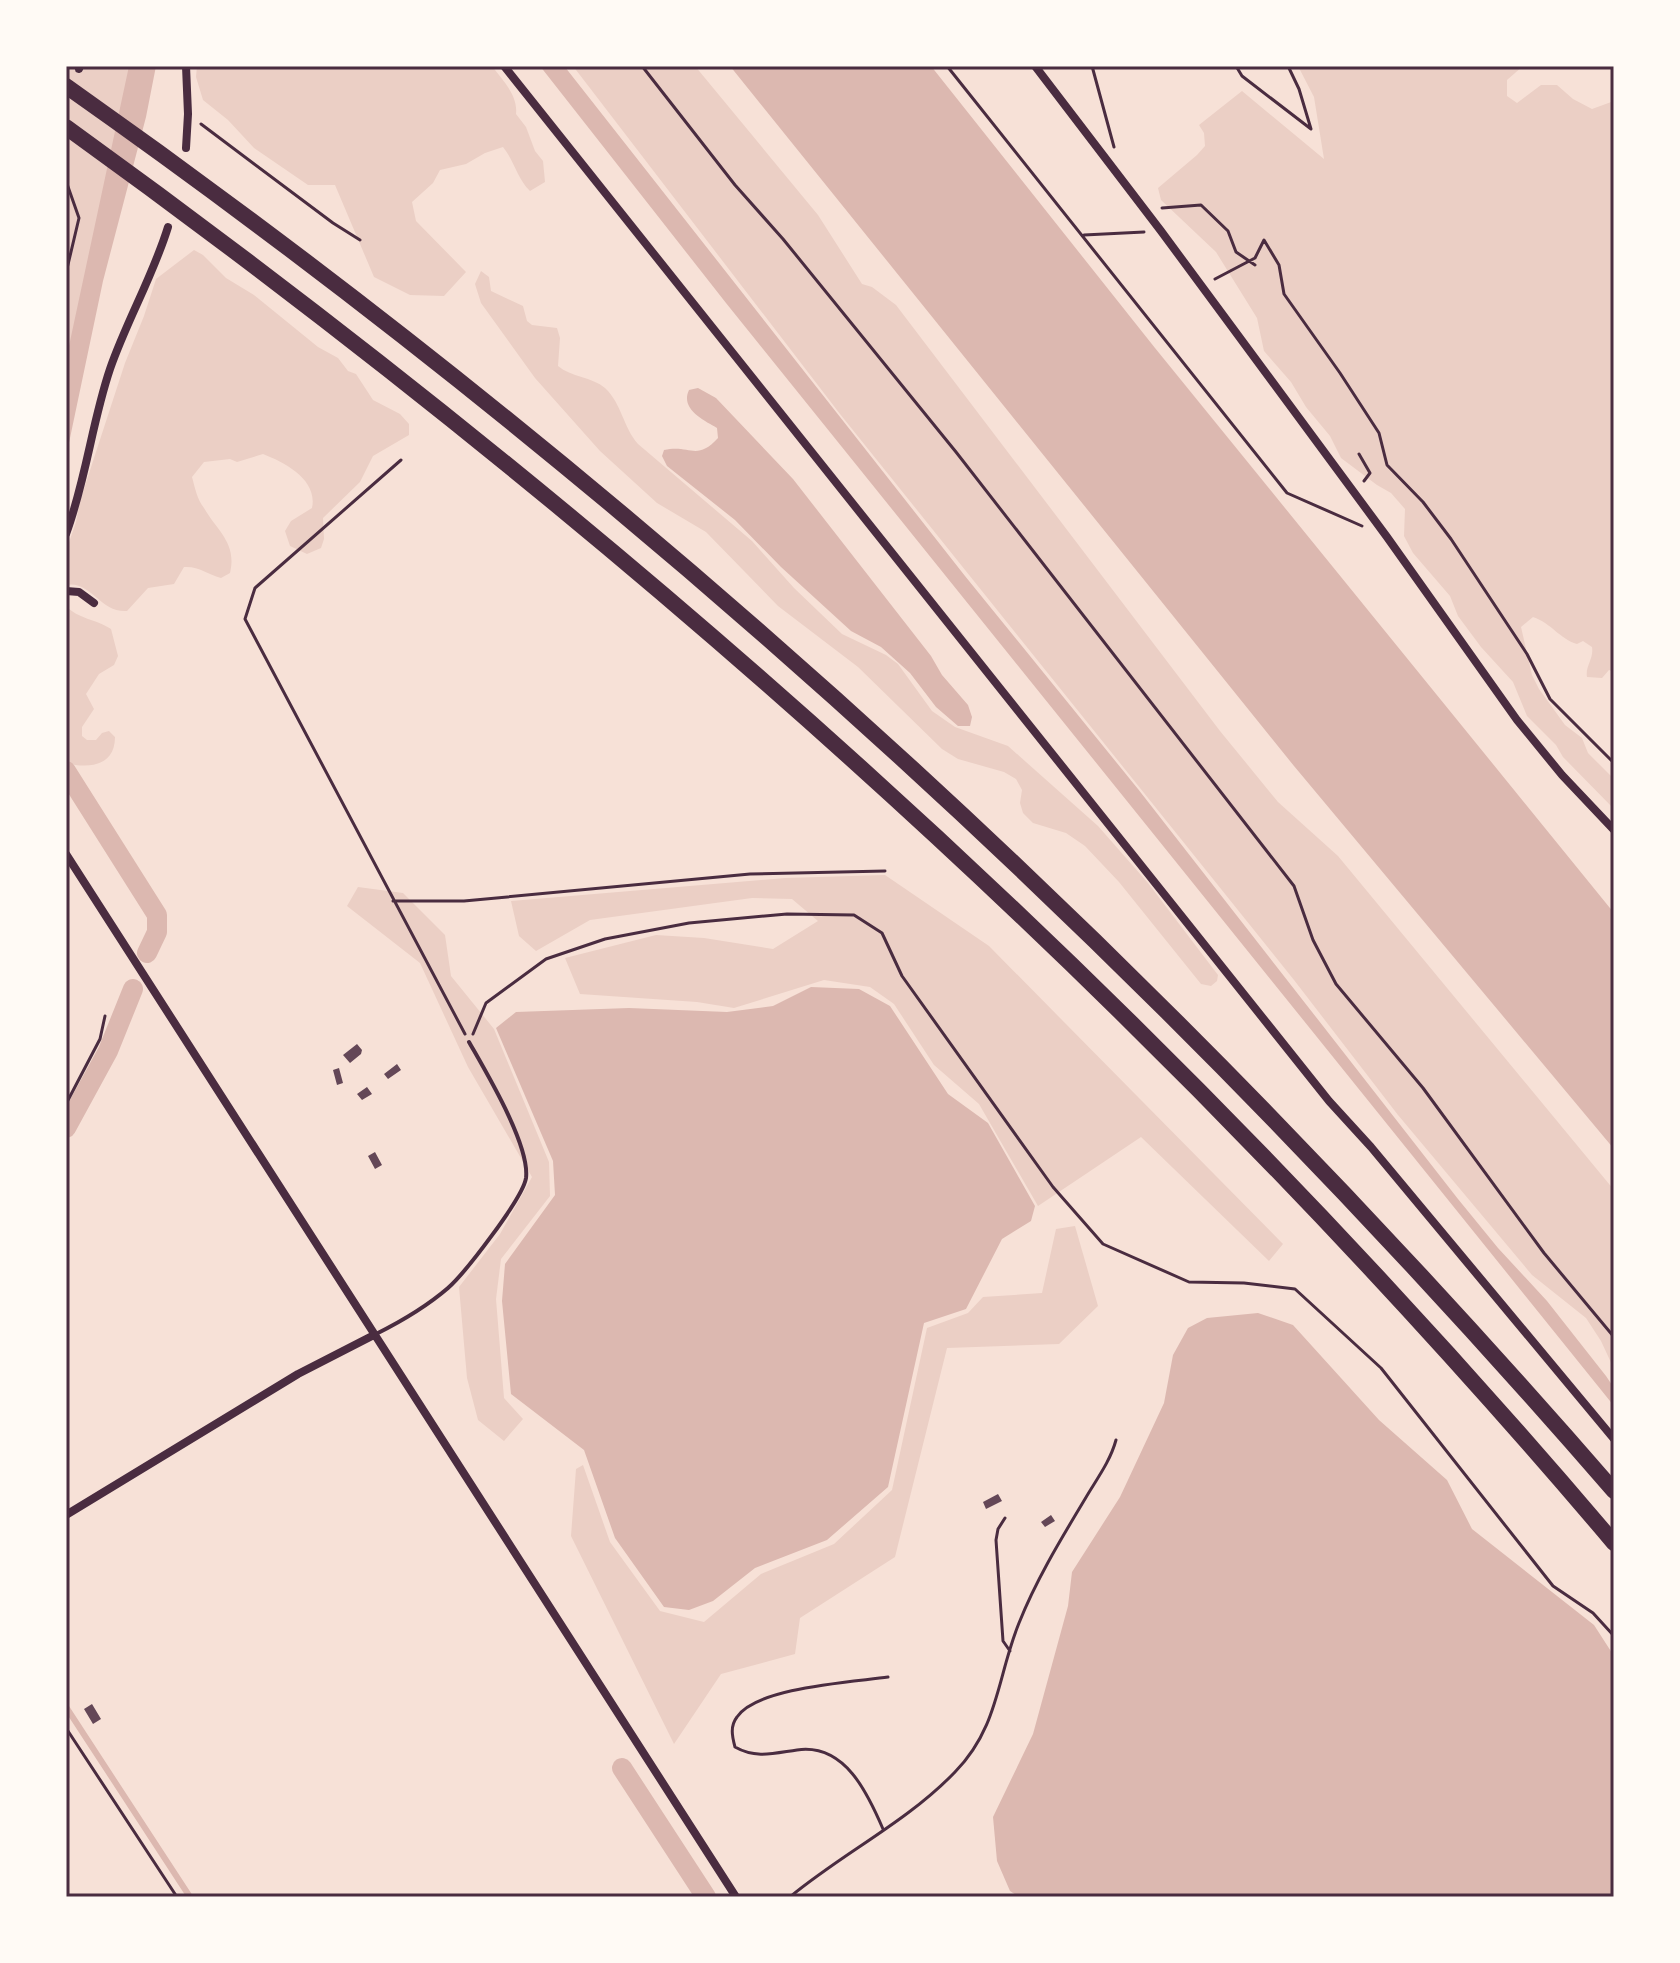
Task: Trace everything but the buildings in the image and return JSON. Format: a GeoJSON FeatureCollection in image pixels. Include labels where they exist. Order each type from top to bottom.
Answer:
{"type":"FeatureCollection","features":[{"type":"Feature","properties":{"kind":"highway"},"geometry":{"type":"LineString","coordinates":[[66,86],[389,326],[591,488],[774,644],[961,812],[1119,963],[1295,1142],[1456,1313],[1614,1491]]}},
{"type":"Feature","properties":{"kind":"highway"},"geometry":{"type":"LineString","coordinates":[[66,127],[196,221],[431,401],[607,544],[776,689],[973,869],[1269,1162],[1434,1338],[1614,1543]]}},
{"type":"Feature","properties":{"kind":"street"},"geometry":{"type":"LineString","coordinates":[[186,66],[186,148]]}},
{"type":"Feature","properties":{"kind":"street"},"geometry":{"type":"LineString","coordinates":[[504,66],[1329,1101],[1614,1439]]}},
{"type":"Feature","properties":{"kind":"street"},"geometry":{"type":"LineString","coordinates":[[1035,66],[1387,537],[1537,747],[1614,830]]}},
{"type":"Feature","properties":{"kind":"street"},"geometry":{"type":"LineString","coordinates":[[66,534],[82,484],[110,369],[154,269],[168,227]]}},
{"type":"Feature","properties":{"kind":"street"},"geometry":{"type":"LineString","coordinates":[[66,591],[79,592],[94,603]]}},
{"type":"Feature","properties":{"kind":"street"},"geometry":{"type":"LineString","coordinates":[[66,854],[736,1897]]}},
{"type":"Feature","properties":{"kind":"street"},"geometry":{"type":"LineString","coordinates":[[66,1515],[298,1374],[374,1335]]}},
{"type":"Feature","properties":{"kind":"lane"},"geometry":{"type":"LineString","coordinates":[[374,1335],[407,1318],[451,1286],[506,1216],[526,1179],[522,1152],[500,1098],[469,1042]]}},
{"type":"Feature","properties":{"kind":"path"},"geometry":{"type":"LineString","coordinates":[[642,66],[735,185],[783,239],[956,452],[1294,886],[1313,940],[1336,984],[1423,1088],[1544,1253],[1614,1337]]}},
{"type":"Feature","properties":{"kind":"path"},"geometry":{"type":"LineString","coordinates":[[947,66],[1287,493],[1387,537]]}},
{"type":"Feature","properties":{"kind":"path"},"geometry":{"type":"LineString","coordinates":[[1092,66],[1114,146],[1124,169],[1125,184]]}},
{"type":"Feature","properties":{"kind":"path"},"geometry":{"type":"LineString","coordinates":[[1236,66],[1242,76],[1311,129],[1299,89],[1288,66]]}},
{"type":"Feature","properties":{"kind":"path"},"geometry":{"type":"LineString","coordinates":[[188,114],[360,240]]}},
{"type":"Feature","properties":{"kind":"path"},"geometry":{"type":"LineString","coordinates":[[66,181],[79,218],[66,273]]}},
{"type":"Feature","properties":{"kind":"path"},"geometry":{"type":"LineString","coordinates":[[1159,208],[1201,205],[1228,231],[1236,252],[1255,265]]}},
{"type":"Feature","properties":{"kind":"path"},"geometry":{"type":"LineString","coordinates":[[1084,235],[1161,231]]}},
{"type":"Feature","properties":{"kind":"path"},"geometry":{"type":"LineString","coordinates":[[1201,286],[1255,258],[1264,240],[1279,265],[1284,294],[1379,433],[1387,465],[1423,502],[1451,539],[1527,654],[1550,699],[1614,763]]}},
{"type":"Feature","properties":{"kind":"path"},"geometry":{"type":"LineString","coordinates":[[1356,495],[1370,473],[1359,454]]}},
{"type":"Feature","properties":{"kind":"path"},"geometry":{"type":"LineString","coordinates":[[401,460],[255,588],[245,619],[469,1042]]}},
{"type":"Feature","properties":{"kind":"path"},"geometry":{"type":"LineString","coordinates":[[393,901],[464,901],[750,874],[885,871]]}},
{"type":"Feature","properties":{"kind":"path"},"geometry":{"type":"LineString","coordinates":[[469,1042],[486,1003],[546,959],[605,939],[689,923],[787,914],[854,915],[882,933],[910,988],[1053,1187],[1103,1244],[1189,1282],[1244,1283],[1295,1289],[1381,1368],[1553,1586],[1593,1613],[1614,1636]]}},
{"type":"Feature","properties":{"kind":"path"},"geometry":{"type":"LineString","coordinates":[[66,1104],[100,1039],[105,1016]]}},
{"type":"Feature","properties":{"kind":"path"},"geometry":{"type":"LineString","coordinates":[[790,1897],[935,1791],[969,1757],[994,1709],[1010,1651],[1035,1588],[1105,1467],[1116,1440]]}},
{"type":"Feature","properties":{"kind":"path"},"geometry":{"type":"LineString","coordinates":[[1005,1518],[996,1540],[1003,1641],[1010,1651]]}},
{"type":"Feature","properties":{"kind":"path"},"geometry":{"type":"LineString","coordinates":[[883,1829],[854,1773],[832,1757],[802,1749],[764,1755],[745,1753],[735,1747],[731,1734],[735,1719],[745,1708],[768,1698],[796,1689],[888,1677]]}},
{"type":"Feature","properties":{"kind":"path"},"geometry":{"type":"LineString","coordinates":[[66,1728],[177,1897]]}},
{"type":"Feature","properties":{"kind":"shaded area"},"geometry":{"type":"Polygon","coordinates":[[[66,66],[144,66],[66,410],[66,66]]]}},
{"type":"Feature","properties":{"kind":"shaded area"},"geometry":{"type":"Polygon","coordinates":[[[129,66],[156,66],[146,117],[103,281],[66,457],[66,360],[129,66]]]}},
{"type":"Feature","properties":{"kind":"shaded area"},"geometry":{"type":"Polygon","coordinates":[[[197,66],[492,66],[512,94],[516,114],[543,161],[545,182],[530,191],[503,147],[466,164],[440,170],[433,183],[412,202],[416,221],[466,272],[444,296],[410,295],[374,277],[335,185],[308,185],[254,148],[228,120],[203,100],[196,77],[197,66]]]}},
{"type":"Feature","properties":{"kind":"shaded area"},"geometry":{"type":"Polygon","coordinates":[[[540,66],[565,67],[965,576],[1138,789],[1458,1199],[1547,1301],[1606,1376],[1614,1388],[1614,1406],[726,303],[540,66]]]}},
{"type":"Feature","properties":{"kind":"shaded area"},"geometry":{"type":"Polygon","coordinates":[[[573,66],[695,66],[818,215],[862,284],[872,287],[896,305],[1220,731],[1278,802],[1338,856],[1614,1190],[1614,1369],[1586,1318],[1532,1275],[1398,1115],[1294,980],[840,414],[573,66]]]}},
{"type":"Feature","properties":{"kind":"shaded area"},"geometry":{"type":"Polygon","coordinates":[[[730,66],[931,66],[1155,348],[1614,913],[1614,1149],[1294,766],[730,66]]]}},
{"type":"Feature","properties":{"kind":"shaded area"},"geometry":{"type":"Polygon","coordinates":[[[1298,66],[1523,66],[1507,80],[1507,96],[1517,103],[1541,85],[1557,85],[1573,99],[1592,109],[1614,101],[1614,672],[1609,670],[1602,678],[1587,677],[1592,647],[1583,641],[1577,644],[1571,642],[1533,617],[1521,627],[1532,675],[1539,689],[1565,725],[1582,738],[1588,753],[1614,779],[1614,809],[1527,716],[1513,682],[1481,647],[1458,616],[1450,596],[1413,553],[1404,536],[1405,509],[1391,493],[1341,458],[1330,436],[1264,351],[1257,318],[1216,252],[1161,200],[1158,188],[1205,146],[1204,133],[1199,125],[1242,91],[1324,159],[1314,97],[1298,66]]]}},
{"type":"Feature","properties":{"kind":"shaded area"},"geometry":{"type":"Polygon","coordinates":[[[194,250],[318,347],[338,358],[348,371],[356,374],[373,400],[400,414],[409,424],[409,435],[373,456],[360,482],[323,518],[321,548],[307,554],[290,546],[285,531],[291,521],[312,508],[310,489],[298,474],[263,454],[237,462],[230,459],[204,462],[192,477],[200,501],[229,546],[230,573],[221,578],[184,567],[174,584],[148,588],[127,611],[118,610],[82,587],[66,585],[66,551],[125,363],[156,279],[194,250]]]}},
{"type":"Feature","properties":{"kind":"shaded area"},"geometry":{"type":"Polygon","coordinates":[[[481,271],[489,277],[491,291],[523,306],[527,321],[532,325],[557,328],[560,338],[558,366],[605,388],[638,444],[752,541],[794,588],[842,634],[898,664],[932,711],[955,727],[1008,746],[1098,826],[1148,883],[1218,975],[1217,981],[1211,986],[1201,984],[1119,882],[1085,846],[1066,833],[1033,823],[1023,813],[1020,803],[1022,790],[1016,779],[1004,772],[958,759],[942,749],[858,667],[778,606],[706,532],[657,503],[600,451],[535,378],[481,303],[475,284],[481,271]]]}},
{"type":"Feature","properties":{"kind":"shaded area"},"geometry":{"type":"Polygon","coordinates":[[[698,388],[716,398],[793,479],[968,705],[972,717],[970,726],[958,726],[936,707],[910,673],[881,647],[851,631],[735,520],[667,466],[662,456],[664,450],[698,451],[718,438],[717,428],[694,413],[688,403],[689,390],[698,388]]]}},
{"type":"Feature","properties":{"kind":"shaded area"},"geometry":{"type":"Polygon","coordinates":[[[66,606],[76,614],[111,629],[118,656],[114,665],[99,674],[86,694],[94,709],[82,727],[82,736],[87,740],[96,740],[109,731],[115,737],[111,754],[106,760],[92,765],[66,763],[66,606]]]}},
{"type":"Feature","properties":{"kind":"shaded area"},"geometry":{"type":"Polygon","coordinates":[[[885,875],[989,946],[1283,1244],[1269,1261],[1141,1137],[1038,1206],[979,1104],[934,1065],[894,1004],[870,987],[824,980],[734,1008],[697,1002],[580,994],[565,958],[656,935],[704,938],[773,949],[818,921],[792,899],[752,898],[590,920],[536,951],[519,936],[511,901],[785,878],[885,875]]]}},
{"type":"Feature","properties":{"kind":"shaded area"},"geometry":{"type":"Polygon","coordinates":[[[358,887],[403,893],[445,935],[451,976],[494,1029],[549,1162],[550,1196],[501,1259],[496,1299],[504,1398],[523,1419],[504,1441],[478,1420],[467,1378],[459,1287],[500,1234],[532,1177],[468,1067],[420,963],[347,906],[358,887]]]}},
{"type":"Feature","properties":{"kind":"shaded area"},"geometry":{"type":"Polygon","coordinates":[[[811,987],[859,989],[890,1006],[948,1094],[988,1123],[1035,1206],[1031,1221],[1002,1239],[966,1309],[924,1323],[888,1487],[827,1540],[755,1568],[713,1601],[689,1610],[664,1607],[615,1538],[584,1450],[511,1394],[502,1301],[505,1264],[555,1195],[553,1161],[496,1028],[516,1012],[629,1008],[727,1012],[773,1006],[811,987]]]}},
{"type":"Feature","properties":{"kind":"shaded area"},"geometry":{"type":"Polygon","coordinates":[[[1075,1226],[1098,1306],[1059,1344],[947,1348],[895,1557],[800,1618],[795,1654],[721,1674],[674,1744],[571,1536],[576,1469],[583,1465],[610,1542],[660,1611],[704,1622],[761,1574],[834,1544],[892,1490],[927,1328],[968,1313],[983,1297],[1042,1293],[1056,1229],[1075,1226]]]}},
{"type":"Feature","properties":{"kind":"shaded area"},"geometry":{"type":"Polygon","coordinates":[[[1258,1313],[1293,1325],[1379,1420],[1447,1480],[1472,1529],[1594,1625],[1614,1656],[1614,1897],[1019,1897],[1010,1891],[997,1861],[993,1817],[1033,1734],[1068,1606],[1072,1572],[1120,1497],[1164,1403],[1173,1355],[1188,1328],[1207,1318],[1258,1313]]]}},
{"type":"Feature","properties":{"kind":"waterway"},"geometry":{"type":"LineString","coordinates":[[66,771],[157,915],[157,932],[147,953]]}},
{"type":"Feature","properties":{"kind":"waterway"},"geometry":{"type":"LineString","coordinates":[[66,1128],[108,1051],[133,989]]}},
{"type":"Feature","properties":{"kind":"waterway"},"geometry":{"type":"LineString","coordinates":[[66,1707],[190,1897]]}},
{"type":"Feature","properties":{"kind":"waterway"},"geometry":{"type":"LineString","coordinates":[[622,1768],[706,1897]]}}]}
